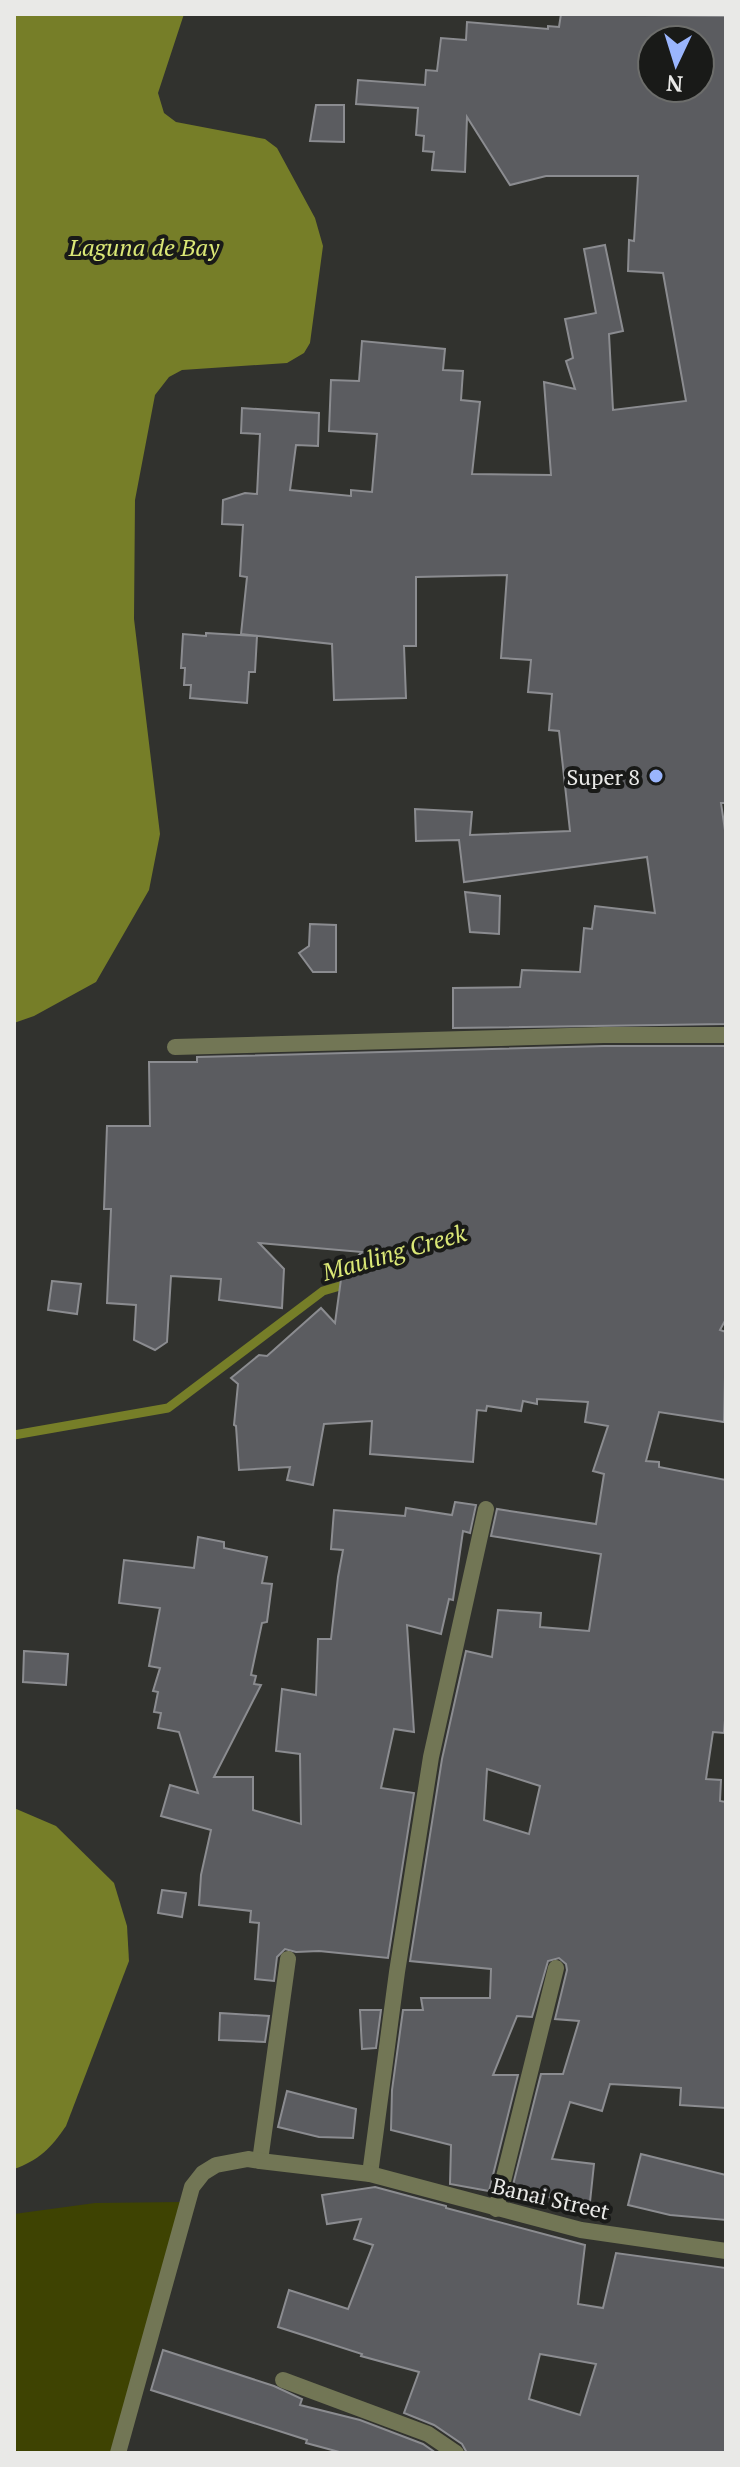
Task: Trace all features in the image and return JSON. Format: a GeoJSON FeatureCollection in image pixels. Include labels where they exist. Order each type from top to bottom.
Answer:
{"type":"FeatureCollection","features":[{"type":"Feature","properties":{"kind":"street"},"geometry":{"type":"LineString","coordinates":[[175,1047],[604,1035],[726,1035]]}},
{"type":"Feature","properties":{"kind":"street"},"geometry":{"type":"LineString","coordinates":[[370,2174],[397,1972],[431,1757],[486,1509]]}},
{"type":"Feature","properties":{"kind":"street"},"geometry":{"type":"LineString","coordinates":[[260,2161],[288,1959]]}},
{"type":"Feature","properties":{"kind":"street"},"geometry":{"type":"LineString","coordinates":[[496,2209],[556,1968]]}},
{"type":"Feature","properties":{"kind":"street","name":"Banai Street"},"geometry":{"type":"LineString","coordinates":[[118,2453],[192,2187],[203,2173],[216,2165],[248,2159],[370,2174],[581,2230],[726,2251]]}},
{"type":"Feature","properties":{"kind":"street"},"geometry":{"type":"LineString","coordinates":[[283,2380],[428,2434],[456,2453]]}},
{"type":"Feature","properties":{"kind":"shaded area"},"geometry":{"type":"Polygon","coordinates":[[[182,2202],[113,2453],[14,2453],[14,2214],[95,2203],[182,2202]]]}},
{"type":"Feature","properties":{"kind":"water","name":"Laguna de Bay"},"geometry":{"type":"Polygon","coordinates":[[[14,14],[184,14],[158,93],[164,113],[176,122],[265,139],[277,148],[315,218],[323,246],[310,343],[304,353],[287,363],[182,370],[169,377],[155,395],[135,500],[134,619],[160,834],[149,890],[96,982],[34,1016],[14,1023],[14,14]]]}},
{"type":"Feature","properties":{"kind":"water"},"geometry":{"type":"Polygon","coordinates":[[[14,1808],[56,1826],[114,1883],[127,1926],[129,1961],[66,2126],[44,2152],[14,2169],[14,1808]]]}},
{"type":"Feature","properties":{"kind":"building"},"geometry":{"type":"Polygon","coordinates":[[[561,14],[726,16],[726,803],[721,803],[726,837],[726,1024],[453,1028],[453,988],[520,987],[522,970],[580,972],[584,928],[592,929],[595,906],[655,913],[647,857],[464,882],[459,840],[416,841],[415,809],[472,812],[470,835],[570,831],[559,731],[549,730],[552,694],[528,692],[531,660],[501,658],[507,575],[416,577],[416,646],[404,646],[406,698],[334,700],[332,644],[241,634],[247,577],[240,576],[243,525],[222,524],[223,500],[245,493],[257,494],[260,434],[241,433],[242,408],[319,413],[318,446],[296,445],[290,490],[351,496],[351,490],[372,492],[377,434],[329,431],[331,380],[359,381],[362,341],[445,349],[443,370],[463,371],[461,400],[480,402],[472,474],[551,475],[544,382],[575,389],[566,361],[573,358],[565,319],[596,313],[584,249],[605,245],[623,331],[609,334],[613,410],[686,401],[663,273],[628,271],[629,240],[634,241],[638,176],[546,176],[510,185],[467,117],[465,172],[432,170],[434,152],[423,151],[424,136],[416,135],[418,108],[356,104],[358,80],[425,85],[426,70],[437,71],[441,38],[466,40],[467,22],[548,29],[548,26],[559,27],[561,14]]]}},
{"type":"Feature","properties":{"kind":"building"},"geometry":{"type":"Polygon","coordinates":[[[316,105],[344,105],[344,142],[310,141],[316,105]]]}},
{"type":"Feature","properties":{"kind":"building"},"geometry":{"type":"Polygon","coordinates":[[[206,633],[257,636],[255,672],[249,672],[247,703],[190,698],[191,685],[184,685],[185,668],[181,668],[183,634],[206,636],[206,633]]]}},
{"type":"Feature","properties":{"kind":"building"},"geometry":{"type":"Polygon","coordinates":[[[465,892],[500,896],[499,934],[470,932],[465,892]]]}},
{"type":"Feature","properties":{"kind":"building"},"geometry":{"type":"Polygon","coordinates":[[[310,924],[336,925],[336,972],[313,972],[299,953],[309,946],[310,924]]]}},
{"type":"Feature","properties":{"kind":"building"},"geometry":{"type":"Polygon","coordinates":[[[604,1046],[726,1046],[726,1319],[720,1330],[726,1332],[724,1422],[659,1412],[646,1461],[659,1462],[659,1467],[726,1480],[726,1707],[724,1733],[713,1732],[706,1779],[721,1780],[720,1801],[726,1802],[726,2108],[680,2105],[681,2088],[610,2084],[602,2111],[570,2102],[552,2159],[594,2164],[590,2202],[511,2193],[541,2074],[563,2074],[579,2021],[555,2019],[567,1970],[566,1964],[559,1958],[548,1961],[532,2017],[517,2016],[493,2075],[518,2075],[489,2191],[450,2184],[451,2145],[391,2130],[392,2090],[403,2010],[423,2010],[421,1998],[490,1998],[491,1969],[410,1961],[442,1759],[466,1651],[492,1657],[498,1610],[541,1613],[540,1627],[589,1631],[601,1554],[491,1536],[497,1509],[596,1524],[604,1474],[593,1471],[608,1426],[585,1422],[588,1402],[537,1399],[537,1404],[523,1401],[521,1411],[487,1406],[486,1411],[477,1410],[473,1462],[370,1454],[372,1421],[324,1424],[313,1485],[287,1480],[290,1467],[239,1470],[234,1425],[238,1384],[231,1378],[259,1355],[267,1356],[321,1308],[335,1323],[342,1272],[362,1252],[259,1243],[284,1269],[282,1308],[219,1300],[221,1279],[171,1276],[167,1342],[155,1350],[134,1340],[136,1305],[107,1303],[111,1209],[104,1209],[107,1126],[150,1126],[149,1062],[197,1062],[197,1057],[604,1046]],[[487,1769],[484,1820],[529,1834],[540,1786],[487,1769]]]}},
{"type":"Feature","properties":{"kind":"building"},"geometry":{"type":"Polygon","coordinates":[[[52,1281],[81,1284],[77,1314],[48,1310],[52,1281]]]}},
{"type":"Feature","properties":{"kind":"building"},"geometry":{"type":"Polygon","coordinates":[[[455,1502],[476,1505],[470,1533],[463,1531],[453,1600],[449,1599],[441,1634],[407,1625],[414,1732],[394,1729],[381,1788],[414,1793],[388,1958],[285,1949],[277,1957],[274,1981],[255,1979],[259,1923],[250,1922],[251,1911],[199,1905],[201,1875],[211,1830],[161,1816],[170,1785],[198,1793],[179,1732],[158,1728],[161,1713],[154,1712],[158,1692],[153,1691],[160,1668],[149,1666],[160,1608],[119,1603],[124,1560],[194,1568],[198,1537],[224,1542],[224,1548],[267,1557],[262,1583],[272,1584],[267,1622],[262,1623],[251,1675],[256,1676],[254,1684],[261,1685],[214,1777],[253,1777],[253,1810],[301,1824],[300,1754],[276,1751],[282,1689],[316,1695],[318,1639],[331,1639],[343,1550],[331,1549],[334,1510],[405,1516],[406,1508],[452,1515],[455,1502]]]}},
{"type":"Feature","properties":{"kind":"building"},"geometry":{"type":"Polygon","coordinates":[[[24,1651],[68,1654],[66,1685],[23,1682],[24,1651]]]}},
{"type":"Feature","properties":{"kind":"building"},"geometry":{"type":"Polygon","coordinates":[[[162,1890],[186,1893],[182,1917],[158,1913],[162,1890]]]}},
{"type":"Feature","properties":{"kind":"building"},"geometry":{"type":"Polygon","coordinates":[[[360,2010],[381,2010],[376,2048],[362,2049],[360,2010]]]}},
{"type":"Feature","properties":{"kind":"building"},"geometry":{"type":"Polygon","coordinates":[[[220,2013],[269,2016],[265,2042],[219,2040],[220,2013]]]}},
{"type":"Feature","properties":{"kind":"building"},"geometry":{"type":"Polygon","coordinates":[[[287,2091],[356,2109],[353,2138],[319,2137],[278,2127],[287,2091]]]}},
{"type":"Feature","properties":{"kind":"building"},"geometry":{"type":"Polygon","coordinates":[[[641,2154],[726,2175],[726,2220],[670,2215],[628,2205],[641,2154]]]}},
{"type":"Feature","properties":{"kind":"building"},"geometry":{"type":"Polygon","coordinates":[[[375,2187],[585,2245],[578,2304],[603,2308],[616,2253],[726,2268],[726,2453],[467,2453],[462,2444],[434,2425],[404,2413],[419,2372],[278,2327],[289,2290],[348,2309],[373,2245],[354,2239],[361,2219],[327,2224],[322,2195],[375,2187]],[[540,2354],[529,2399],[580,2415],[596,2364],[540,2354]]]}},
{"type":"Feature","properties":{"kind":"building"},"geometry":{"type":"Polygon","coordinates":[[[163,2350],[274,2386],[302,2399],[300,2405],[360,2420],[423,2444],[436,2453],[343,2453],[151,2390],[163,2350]]]}},
{"type":"Feature","properties":{"kind":"waterway","name":"Mauling Creek"},"geometry":{"type":"LineString","coordinates":[[14,1435],[168,1408],[323,1291],[350,1283]]}},
{"type":"Feature","properties":{"kind":"place","name":"Super 8"},"geometry":{"type":"Point","coordinates":[656,776]}}]}
